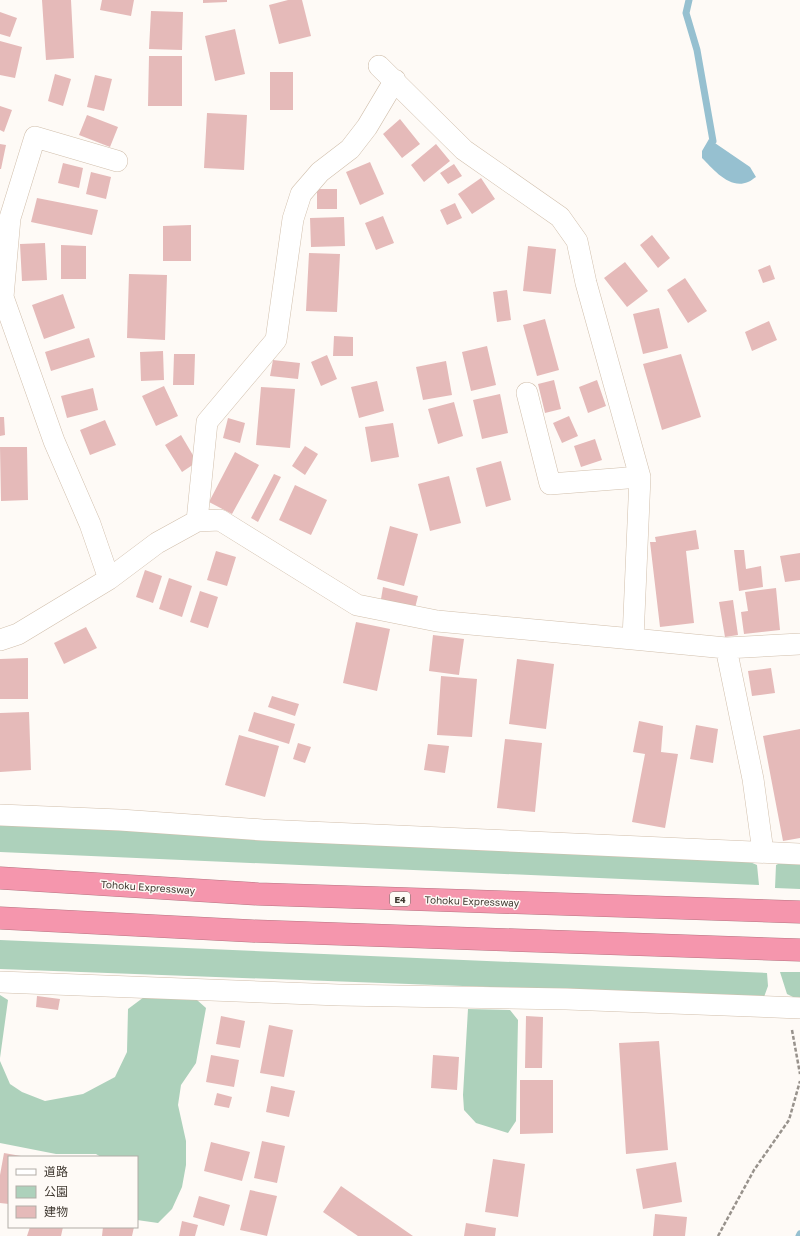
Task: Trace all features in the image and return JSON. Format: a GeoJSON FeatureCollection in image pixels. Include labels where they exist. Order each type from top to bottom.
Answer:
{"type":"FeatureCollection","features":[{"type":"Feature","properties":{"kind":"highway","name":"Tohoku Expressway"},"geometry":{"type":"LineString","coordinates":[[0,878],[258,894],[800,912]]}},
{"type":"Feature","properties":{"kind":"highway"},"geometry":{"type":"LineString","coordinates":[[0,918],[252,931],[800,950]]}},
{"type":"Feature","properties":{"kind":"street"},"geometry":{"type":"LineString","coordinates":[[379,66],[395,80],[415,103],[464,150],[560,217],[577,241],[586,284],[640,477],[633,638]]}},
{"type":"Feature","properties":{"kind":"street"},"geometry":{"type":"LineString","coordinates":[[197,521],[207,422],[276,340],[293,219],[301,194],[320,172],[350,149],[367,127],[395,80]]}},
{"type":"Feature","properties":{"kind":"street"},"geometry":{"type":"LineString","coordinates":[[109,579],[90,524],[54,441],[1,296],[10,218],[35,138],[117,161]]}},
{"type":"Feature","properties":{"kind":"street"},"geometry":{"type":"LineString","coordinates":[[527,394],[550,484],[640,477]]}},
{"type":"Feature","properties":{"kind":"street"},"geometry":{"type":"LineString","coordinates":[[0,640],[18,634],[109,579],[157,543],[197,521],[220,520],[357,605],[437,621],[633,638],[726,648],[800,644]]}},
{"type":"Feature","properties":{"kind":"street"},"geometry":{"type":"LineString","coordinates":[[726,648],[753,780],[763,852]]}},
{"type":"Feature","properties":{"kind":"street"},"geometry":{"type":"LineString","coordinates":[[0,815],[120,820],[263,830],[800,854]]}},
{"type":"Feature","properties":{"kind":"street"},"geometry":{"type":"LineString","coordinates":[[0,982],[339,994],[566,999],[794,1008]]}},
{"type":"Feature","properties":{"kind":"path"},"geometry":{"type":"LineString","coordinates":[[794,1008],[800,1074]]}},
{"type":"Feature","properties":{"kind":"path"},"geometry":{"type":"LineString","coordinates":[[718,1236],[754,1170],[789,1120],[800,1081]]}},
{"type":"Feature","properties":{"kind":"green space"},"geometry":{"type":"Polygon","coordinates":[[[0,821],[750,862],[757,865],[759,885],[0,852],[0,821]]]}},
{"type":"Feature","properties":{"kind":"green space"},"geometry":{"type":"Polygon","coordinates":[[[784,861],[800,861],[800,889],[775,888],[776,865],[784,861]]]}},
{"type":"Feature","properties":{"kind":"green space"},"geometry":{"type":"Polygon","coordinates":[[[0,940],[767,973],[768,986],[764,997],[0,969],[0,940]]]}},
{"type":"Feature","properties":{"kind":"green space"},"geometry":{"type":"Polygon","coordinates":[[[780,972],[800,972],[800,998],[795,998],[787,994],[780,972]]]}},
{"type":"Feature","properties":{"kind":"green space"},"geometry":{"type":"Polygon","coordinates":[[[0,995],[8,1000],[0,1058],[0,995]]]}},
{"type":"Feature","properties":{"kind":"green space"},"geometry":{"type":"Polygon","coordinates":[[[144,997],[197,1000],[206,1008],[196,1063],[181,1085],[178,1105],[186,1141],[186,1165],[182,1187],[172,1209],[158,1223],[138,1220],[138,1156],[56,1154],[0,1143],[0,1061],[10,1084],[22,1092],[45,1101],[83,1094],[115,1077],[127,1052],[128,1009],[144,997]]]}},
{"type":"Feature","properties":{"kind":"green space"},"geometry":{"type":"Polygon","coordinates":[[[468,1009],[510,1010],[518,1020],[516,1121],[508,1133],[476,1123],[464,1110],[463,1095],[468,1009]]]}},
{"type":"Feature","properties":{"kind":"water"},"geometry":{"type":"Polygon","coordinates":[[[709,139],[750,167],[756,177],[741,184],[728,181],[717,173],[702,158],[702,151],[709,139]]]}},
{"type":"Feature","properties":{"kind":"building"},"geometry":{"type":"Polygon","coordinates":[[[42,0],[71,0],[74,58],[46,60],[42,0]]]}},
{"type":"Feature","properties":{"kind":"building"},"geometry":{"type":"Polygon","coordinates":[[[102,0],[134,0],[131,16],[100,10],[102,0]]]}},
{"type":"Feature","properties":{"kind":"building"},"geometry":{"type":"Polygon","coordinates":[[[203,0],[227,0],[227,2],[203,3],[203,0]]]}},
{"type":"Feature","properties":{"kind":"building"},"geometry":{"type":"Polygon","coordinates":[[[288,0],[302,0],[311,36],[279,44],[269,5],[288,0]]]}},
{"type":"Feature","properties":{"kind":"building"},"geometry":{"type":"Polygon","coordinates":[[[151,11],[183,12],[182,50],[149,49],[151,11]]]}},
{"type":"Feature","properties":{"kind":"building"},"geometry":{"type":"Polygon","coordinates":[[[0,12],[17,18],[10,37],[0,34],[0,12]]]}},
{"type":"Feature","properties":{"kind":"building"},"geometry":{"type":"Polygon","coordinates":[[[235,29],[245,74],[215,81],[205,36],[235,29]]]}},
{"type":"Feature","properties":{"kind":"building"},"geometry":{"type":"Polygon","coordinates":[[[0,41],[22,47],[15,78],[0,75],[0,41]]]}},
{"type":"Feature","properties":{"kind":"building"},"geometry":{"type":"Polygon","coordinates":[[[149,56],[182,56],[182,106],[148,106],[149,56]]]}},
{"type":"Feature","properties":{"kind":"building"},"geometry":{"type":"Polygon","coordinates":[[[270,72],[293,72],[293,110],[270,110],[270,72]]]}},
{"type":"Feature","properties":{"kind":"building"},"geometry":{"type":"Polygon","coordinates":[[[55,74],[71,79],[63,106],[48,101],[55,74]]]}},
{"type":"Feature","properties":{"kind":"building"},"geometry":{"type":"Polygon","coordinates":[[[95,75],[112,79],[104,111],[87,107],[95,75]]]}},
{"type":"Feature","properties":{"kind":"building"},"geometry":{"type":"Polygon","coordinates":[[[0,106],[12,110],[4,132],[0,130],[0,106]]]}},
{"type":"Feature","properties":{"kind":"building"},"geometry":{"type":"Polygon","coordinates":[[[207,113],[247,115],[244,170],[204,168],[207,113]]]}},
{"type":"Feature","properties":{"kind":"building"},"geometry":{"type":"Polygon","coordinates":[[[87,115],[118,127],[110,147],[79,135],[87,115]]]}},
{"type":"Feature","properties":{"kind":"building"},"geometry":{"type":"Polygon","coordinates":[[[400,119],[420,144],[402,158],[383,134],[400,119]]]}},
{"type":"Feature","properties":{"kind":"building"},"geometry":{"type":"Polygon","coordinates":[[[0,144],[6,145],[1,169],[0,169],[0,144]]]}},
{"type":"Feature","properties":{"kind":"building"},"geometry":{"type":"Polygon","coordinates":[[[436,144],[450,161],[424,182],[411,165],[436,144]]]}},
{"type":"Feature","properties":{"kind":"building"},"geometry":{"type":"Polygon","coordinates":[[[370,162],[384,194],[360,205],[346,172],[370,162]]]}},
{"type":"Feature","properties":{"kind":"building"},"geometry":{"type":"Polygon","coordinates":[[[63,163],[83,168],[79,188],[58,183],[63,163]]]}},
{"type":"Feature","properties":{"kind":"building"},"geometry":{"type":"Polygon","coordinates":[[[454,164],[462,176],[448,184],[440,173],[454,164]]]}},
{"type":"Feature","properties":{"kind":"building"},"geometry":{"type":"Polygon","coordinates":[[[91,172],[111,177],[106,199],[86,194],[91,172]]]}},
{"type":"Feature","properties":{"kind":"building"},"geometry":{"type":"Polygon","coordinates":[[[481,178],[495,199],[472,214],[458,194],[481,178]]]}},
{"type":"Feature","properties":{"kind":"building"},"geometry":{"type":"Polygon","coordinates":[[[317,189],[337,189],[337,209],[317,209],[317,189]]]}},
{"type":"Feature","properties":{"kind":"building"},"geometry":{"type":"Polygon","coordinates":[[[37,198],[98,210],[92,235],[31,222],[37,198]]]}},
{"type":"Feature","properties":{"kind":"building"},"geometry":{"type":"Polygon","coordinates":[[[455,203],[462,218],[447,225],[440,210],[455,203]]]}},
{"type":"Feature","properties":{"kind":"building"},"geometry":{"type":"Polygon","coordinates":[[[383,216],[394,243],[376,250],[365,223],[383,216]]]}},
{"type":"Feature","properties":{"kind":"building"},"geometry":{"type":"Polygon","coordinates":[[[344,217],[345,246],[311,247],[310,218],[344,217]]]}},
{"type":"Feature","properties":{"kind":"building"},"geometry":{"type":"Polygon","coordinates":[[[191,225],[191,261],[163,261],[163,226],[191,225]]]}},
{"type":"Feature","properties":{"kind":"building"},"geometry":{"type":"Polygon","coordinates":[[[652,235],[670,258],[658,268],[640,245],[652,235]]]}},
{"type":"Feature","properties":{"kind":"building"},"geometry":{"type":"Polygon","coordinates":[[[45,243],[47,280],[22,281],[20,244],[45,243]]]}},
{"type":"Feature","properties":{"kind":"building"},"geometry":{"type":"Polygon","coordinates":[[[61,245],[86,246],[86,279],[61,279],[61,245]]]}},
{"type":"Feature","properties":{"kind":"building"},"geometry":{"type":"Polygon","coordinates":[[[528,246],[556,249],[551,294],[523,291],[528,246]]]}},
{"type":"Feature","properties":{"kind":"building"},"geometry":{"type":"Polygon","coordinates":[[[309,253],[340,254],[337,312],[306,311],[309,253]]]}},
{"type":"Feature","properties":{"kind":"building"},"geometry":{"type":"Polygon","coordinates":[[[625,262],[648,291],[627,307],[604,278],[625,262]]]}},
{"type":"Feature","properties":{"kind":"building"},"geometry":{"type":"Polygon","coordinates":[[[770,265],[775,279],[763,283],[758,270],[770,265]]]}},
{"type":"Feature","properties":{"kind":"building"},"geometry":{"type":"Polygon","coordinates":[[[129,274],[167,275],[165,340],[127,338],[129,274]]]}},
{"type":"Feature","properties":{"kind":"building"},"geometry":{"type":"Polygon","coordinates":[[[685,278],[707,311],[688,323],[667,290],[685,278]]]}},
{"type":"Feature","properties":{"kind":"building"},"geometry":{"type":"Polygon","coordinates":[[[507,290],[511,320],[497,322],[493,292],[507,290]]]}},
{"type":"Feature","properties":{"kind":"building"},"geometry":{"type":"Polygon","coordinates":[[[63,294],[75,328],[44,339],[32,305],[63,294]]]}},
{"type":"Feature","properties":{"kind":"building"},"geometry":{"type":"Polygon","coordinates":[[[659,308],[668,348],[643,354],[633,314],[659,308]]]}},
{"type":"Feature","properties":{"kind":"building"},"geometry":{"type":"Polygon","coordinates":[[[545,319],[559,370],[537,376],[523,325],[545,319]]]}},
{"type":"Feature","properties":{"kind":"building"},"geometry":{"type":"Polygon","coordinates":[[[769,321],[777,340],[752,351],[745,332],[769,321]]]}},
{"type":"Feature","properties":{"kind":"building"},"geometry":{"type":"Polygon","coordinates":[[[334,336],[353,337],[353,356],[333,356],[334,336]]]}},
{"type":"Feature","properties":{"kind":"building"},"geometry":{"type":"Polygon","coordinates":[[[89,338],[95,357],[51,371],[45,352],[89,338]]]}},
{"type":"Feature","properties":{"kind":"building"},"geometry":{"type":"Polygon","coordinates":[[[487,346],[496,385],[471,391],[462,352],[487,346]]]}},
{"type":"Feature","properties":{"kind":"building"},"geometry":{"type":"Polygon","coordinates":[[[163,351],[164,380],[141,381],[140,352],[163,351]]]}},
{"type":"Feature","properties":{"kind":"building"},"geometry":{"type":"Polygon","coordinates":[[[174,354],[195,354],[194,385],[173,385],[174,354]]]}},
{"type":"Feature","properties":{"kind":"building"},"geometry":{"type":"Polygon","coordinates":[[[681,354],[701,417],[662,430],[643,364],[681,354]]]}},
{"type":"Feature","properties":{"kind":"building"},"geometry":{"type":"Polygon","coordinates":[[[327,355],[337,379],[321,386],[311,362],[327,355]]]}},
{"type":"Feature","properties":{"kind":"building"},"geometry":{"type":"Polygon","coordinates":[[[273,360],[300,363],[298,379],[270,376],[273,360]]]}},
{"type":"Feature","properties":{"kind":"building"},"geometry":{"type":"Polygon","coordinates":[[[446,361],[452,395],[423,400],[416,367],[446,361]]]}},
{"type":"Feature","properties":{"kind":"building"},"geometry":{"type":"Polygon","coordinates":[[[554,380],[561,409],[545,413],[538,384],[554,380]]]}},
{"type":"Feature","properties":{"kind":"building"},"geometry":{"type":"Polygon","coordinates":[[[597,380],[606,406],[588,413],[579,387],[597,380]]]}},
{"type":"Feature","properties":{"kind":"building"},"geometry":{"type":"Polygon","coordinates":[[[377,381],[384,411],[359,418],[351,387],[377,381]]]}},
{"type":"Feature","properties":{"kind":"building"},"geometry":{"type":"Polygon","coordinates":[[[164,386],[178,416],[156,426],[142,396],[164,386]]]}},
{"type":"Feature","properties":{"kind":"building"},"geometry":{"type":"Polygon","coordinates":[[[261,387],[295,389],[290,448],[256,445],[261,387]]]}},
{"type":"Feature","properties":{"kind":"building"},"geometry":{"type":"Polygon","coordinates":[[[93,388],[98,410],[67,418],[61,396],[93,388]]]}},
{"type":"Feature","properties":{"kind":"building"},"geometry":{"type":"Polygon","coordinates":[[[500,394],[508,433],[482,439],[473,400],[500,394]]]}},
{"type":"Feature","properties":{"kind":"building"},"geometry":{"type":"Polygon","coordinates":[[[454,402],[463,436],[438,444],[428,409],[454,402]]]}},
{"type":"Feature","properties":{"kind":"building"},"geometry":{"type":"Polygon","coordinates":[[[569,416],[578,436],[562,443],[553,423],[569,416]]]}},
{"type":"Feature","properties":{"kind":"building"},"geometry":{"type":"Polygon","coordinates":[[[0,417],[4,417],[5,435],[0,436],[0,417]]]}},
{"type":"Feature","properties":{"kind":"building"},"geometry":{"type":"Polygon","coordinates":[[[228,418],[245,423],[240,443],[223,438],[228,418]]]}},
{"type":"Feature","properties":{"kind":"building"},"geometry":{"type":"Polygon","coordinates":[[[105,420],[116,445],[90,455],[80,430],[105,420]]]}},
{"type":"Feature","properties":{"kind":"building"},"geometry":{"type":"Polygon","coordinates":[[[393,423],[399,457],[371,462],[365,427],[393,423]]]}},
{"type":"Feature","properties":{"kind":"building"},"geometry":{"type":"Polygon","coordinates":[[[181,435],[197,462],[182,472],[165,445],[181,435]]]}},
{"type":"Feature","properties":{"kind":"building"},"geometry":{"type":"Polygon","coordinates":[[[595,439],[602,460],[581,467],[574,446],[595,439]]]}},
{"type":"Feature","properties":{"kind":"building"},"geometry":{"type":"Polygon","coordinates":[[[305,446],[318,454],[305,475],[292,466],[305,446]]]}},
{"type":"Feature","properties":{"kind":"building"},"geometry":{"type":"Polygon","coordinates":[[[0,447],[27,447],[28,500],[1,501],[0,447]]]}},
{"type":"Feature","properties":{"kind":"building"},"geometry":{"type":"Polygon","coordinates":[[[235,452],[259,465],[232,514],[209,502],[235,452]]]}},
{"type":"Feature","properties":{"kind":"building"},"geometry":{"type":"Polygon","coordinates":[[[501,461],[511,500],[486,507],[476,468],[501,461]]]}},
{"type":"Feature","properties":{"kind":"building"},"geometry":{"type":"Polygon","coordinates":[[[274,474],[281,477],[258,522],[251,518],[274,474]]]}},
{"type":"Feature","properties":{"kind":"building"},"geometry":{"type":"Polygon","coordinates":[[[449,476],[461,523],[430,531],[418,484],[449,476]]]}},
{"type":"Feature","properties":{"kind":"building"},"geometry":{"type":"Polygon","coordinates":[[[295,485],[327,500],[311,535],[279,520],[295,485]]]}},
{"type":"Feature","properties":{"kind":"building"},"geometry":{"type":"Polygon","coordinates":[[[390,526],[418,534],[404,586],[377,579],[390,526]]]}},
{"type":"Feature","properties":{"kind":"building"},"geometry":{"type":"Polygon","coordinates":[[[696,530],[699,549],[686,551],[694,623],[660,627],[650,542],[656,542],[655,537],[696,530]]]}},
{"type":"Feature","properties":{"kind":"building"},"geometry":{"type":"Polygon","coordinates":[[[734,550],[744,550],[746,569],[761,566],[763,587],[739,591],[734,550]]]}},
{"type":"Feature","properties":{"kind":"building"},"geometry":{"type":"Polygon","coordinates":[[[216,551],[236,557],[227,586],[207,580],[216,551]]]}},
{"type":"Feature","properties":{"kind":"building"},"geometry":{"type":"Polygon","coordinates":[[[800,553],[800,580],[785,582],[780,556],[800,553]]]}},
{"type":"Feature","properties":{"kind":"building"},"geometry":{"type":"Polygon","coordinates":[[[145,570],[162,576],[153,603],[136,597],[145,570]]]}},
{"type":"Feature","properties":{"kind":"building"},"geometry":{"type":"Polygon","coordinates":[[[169,578],[192,586],[182,617],[159,609],[169,578]]]}},
{"type":"Feature","properties":{"kind":"building"},"geometry":{"type":"Polygon","coordinates":[[[383,587],[418,596],[415,608],[381,599],[383,587]]]}},
{"type":"Feature","properties":{"kind":"building"},"geometry":{"type":"Polygon","coordinates":[[[776,588],[780,630],[744,634],[741,612],[748,611],[745,592],[776,588]]]}},
{"type":"Feature","properties":{"kind":"building"},"geometry":{"type":"Polygon","coordinates":[[[200,591],[218,597],[208,628],[190,622],[200,591]]]}},
{"type":"Feature","properties":{"kind":"building"},"geometry":{"type":"Polygon","coordinates":[[[733,600],[738,635],[725,637],[719,602],[733,600]]]}},
{"type":"Feature","properties":{"kind":"building"},"geometry":{"type":"Polygon","coordinates":[[[356,622],[390,629],[377,691],[343,683],[356,622]]]}},
{"type":"Feature","properties":{"kind":"building"},"geometry":{"type":"Polygon","coordinates":[[[86,627],[97,648],[64,664],[54,643],[86,627]]]}},
{"type":"Feature","properties":{"kind":"building"},"geometry":{"type":"Polygon","coordinates":[[[433,635],[464,639],[459,675],[429,671],[433,635]]]}},
{"type":"Feature","properties":{"kind":"building"},"geometry":{"type":"Polygon","coordinates":[[[28,658],[28,699],[0,699],[0,659],[28,658]]]}},
{"type":"Feature","properties":{"kind":"building"},"geometry":{"type":"Polygon","coordinates":[[[517,659],[554,664],[546,729],[509,724],[517,659]]]}},
{"type":"Feature","properties":{"kind":"building"},"geometry":{"type":"Polygon","coordinates":[[[771,668],[775,693],[752,696],[748,671],[771,668]]]}},
{"type":"Feature","properties":{"kind":"building"},"geometry":{"type":"Polygon","coordinates":[[[441,676],[477,679],[472,737],[437,735],[441,676]]]}},
{"type":"Feature","properties":{"kind":"building"},"geometry":{"type":"Polygon","coordinates":[[[272,696],[299,704],[295,716],[268,707],[272,696]]]}},
{"type":"Feature","properties":{"kind":"building"},"geometry":{"type":"Polygon","coordinates":[[[29,712],[31,770],[0,772],[0,713],[29,712]]]}},
{"type":"Feature","properties":{"kind":"building"},"geometry":{"type":"Polygon","coordinates":[[[254,712],[295,724],[289,744],[248,731],[254,712]]]}},
{"type":"Feature","properties":{"kind":"building"},"geometry":{"type":"Polygon","coordinates":[[[639,721],[663,726],[661,752],[678,754],[665,828],[632,822],[645,754],[633,752],[639,721]]]}},
{"type":"Feature","properties":{"kind":"building"},"geometry":{"type":"Polygon","coordinates":[[[696,725],[718,729],[713,763],[690,759],[696,725]]]}},
{"type":"Feature","properties":{"kind":"building"},"geometry":{"type":"Polygon","coordinates":[[[800,729],[800,838],[783,841],[763,736],[800,729]]]}},
{"type":"Feature","properties":{"kind":"building"},"geometry":{"type":"Polygon","coordinates":[[[239,735],[279,746],[265,797],[225,785],[239,735]]]}},
{"type":"Feature","properties":{"kind":"building"},"geometry":{"type":"Polygon","coordinates":[[[505,739],[542,743],[535,812],[497,808],[505,739]]]}},
{"type":"Feature","properties":{"kind":"building"},"geometry":{"type":"Polygon","coordinates":[[[298,743],[311,747],[305,763],[293,759],[298,743]]]}},
{"type":"Feature","properties":{"kind":"building"},"geometry":{"type":"Polygon","coordinates":[[[428,744],[449,746],[445,773],[424,770],[428,744]]]}},
{"type":"Feature","properties":{"kind":"building"},"geometry":{"type":"Polygon","coordinates":[[[37,996],[60,999],[58,1010],[36,1007],[37,996]]]}},
{"type":"Feature","properties":{"kind":"building"},"geometry":{"type":"Polygon","coordinates":[[[221,1016],[245,1021],[240,1048],[216,1044],[221,1016]]]}},
{"type":"Feature","properties":{"kind":"building"},"geometry":{"type":"Polygon","coordinates":[[[526,1016],[543,1017],[542,1068],[525,1068],[526,1016]]]}},
{"type":"Feature","properties":{"kind":"building"},"geometry":{"type":"Polygon","coordinates":[[[269,1025],[293,1030],[284,1077],[260,1073],[269,1025]]]}},
{"type":"Feature","properties":{"kind":"building"},"geometry":{"type":"Polygon","coordinates":[[[659,1041],[668,1150],[626,1154],[619,1043],[659,1041]]]}},
{"type":"Feature","properties":{"kind":"building"},"geometry":{"type":"Polygon","coordinates":[[[211,1055],[239,1060],[234,1087],[206,1082],[211,1055]]]}},
{"type":"Feature","properties":{"kind":"building"},"geometry":{"type":"Polygon","coordinates":[[[433,1055],[459,1057],[457,1090],[431,1088],[433,1055]]]}},
{"type":"Feature","properties":{"kind":"building"},"geometry":{"type":"Polygon","coordinates":[[[520,1080],[553,1080],[553,1133],[520,1134],[520,1080]]]}},
{"type":"Feature","properties":{"kind":"building"},"geometry":{"type":"Polygon","coordinates":[[[271,1086],[295,1091],[289,1117],[266,1112],[271,1086]]]}},
{"type":"Feature","properties":{"kind":"building"},"geometry":{"type":"Polygon","coordinates":[[[217,1093],[232,1097],[229,1108],[214,1105],[217,1093]]]}},
{"type":"Feature","properties":{"kind":"building"},"geometry":{"type":"Polygon","coordinates":[[[262,1141],[285,1146],[277,1183],[254,1178],[262,1141]]]}},
{"type":"Feature","properties":{"kind":"building"},"geometry":{"type":"Polygon","coordinates":[[[211,1142],[250,1152],[242,1181],[204,1171],[211,1142]]]}},
{"type":"Feature","properties":{"kind":"building"},"geometry":{"type":"Polygon","coordinates":[[[4,1153],[21,1156],[8,1156],[8,1204],[0,1203],[0,1175],[4,1153]]]}},
{"type":"Feature","properties":{"kind":"building"},"geometry":{"type":"Polygon","coordinates":[[[493,1159],[525,1164],[518,1217],[485,1212],[493,1159]]]}},
{"type":"Feature","properties":{"kind":"building"},"geometry":{"type":"Polygon","coordinates":[[[676,1162],[682,1202],[643,1209],[636,1169],[676,1162]]]}},
{"type":"Feature","properties":{"kind":"building"},"geometry":{"type":"Polygon","coordinates":[[[341,1186],[413,1236],[358,1236],[323,1212],[341,1186]]]}},
{"type":"Feature","properties":{"kind":"building"},"geometry":{"type":"Polygon","coordinates":[[[250,1190],[277,1196],[267,1236],[240,1230],[250,1190]]]}},
{"type":"Feature","properties":{"kind":"building"},"geometry":{"type":"Polygon","coordinates":[[[199,1196],[230,1205],[224,1226],[193,1217],[199,1196]]]}},
{"type":"Feature","properties":{"kind":"building"},"geometry":{"type":"Polygon","coordinates":[[[655,1214],[687,1217],[685,1236],[653,1236],[655,1214]]]}},
{"type":"Feature","properties":{"kind":"building"},"geometry":{"type":"Polygon","coordinates":[[[182,1221],[198,1225],[195,1236],[179,1236],[182,1221]]]}},
{"type":"Feature","properties":{"kind":"building"},"geometry":{"type":"Polygon","coordinates":[[[466,1223],[496,1228],[495,1236],[464,1236],[466,1223]]]}},
{"type":"Feature","properties":{"kind":"building"},"geometry":{"type":"Polygon","coordinates":[[[30,1228],[63,1228],[61,1236],[27,1236],[30,1228]]]}},
{"type":"Feature","properties":{"kind":"building"},"geometry":{"type":"Polygon","coordinates":[[[103,1228],[134,1228],[132,1236],[102,1236],[103,1228]]]}},
{"type":"Feature","properties":{"kind":"waterway"},"geometry":{"type":"LineString","coordinates":[[689,0],[686,13],[697,50],[713,141]]}}]}
